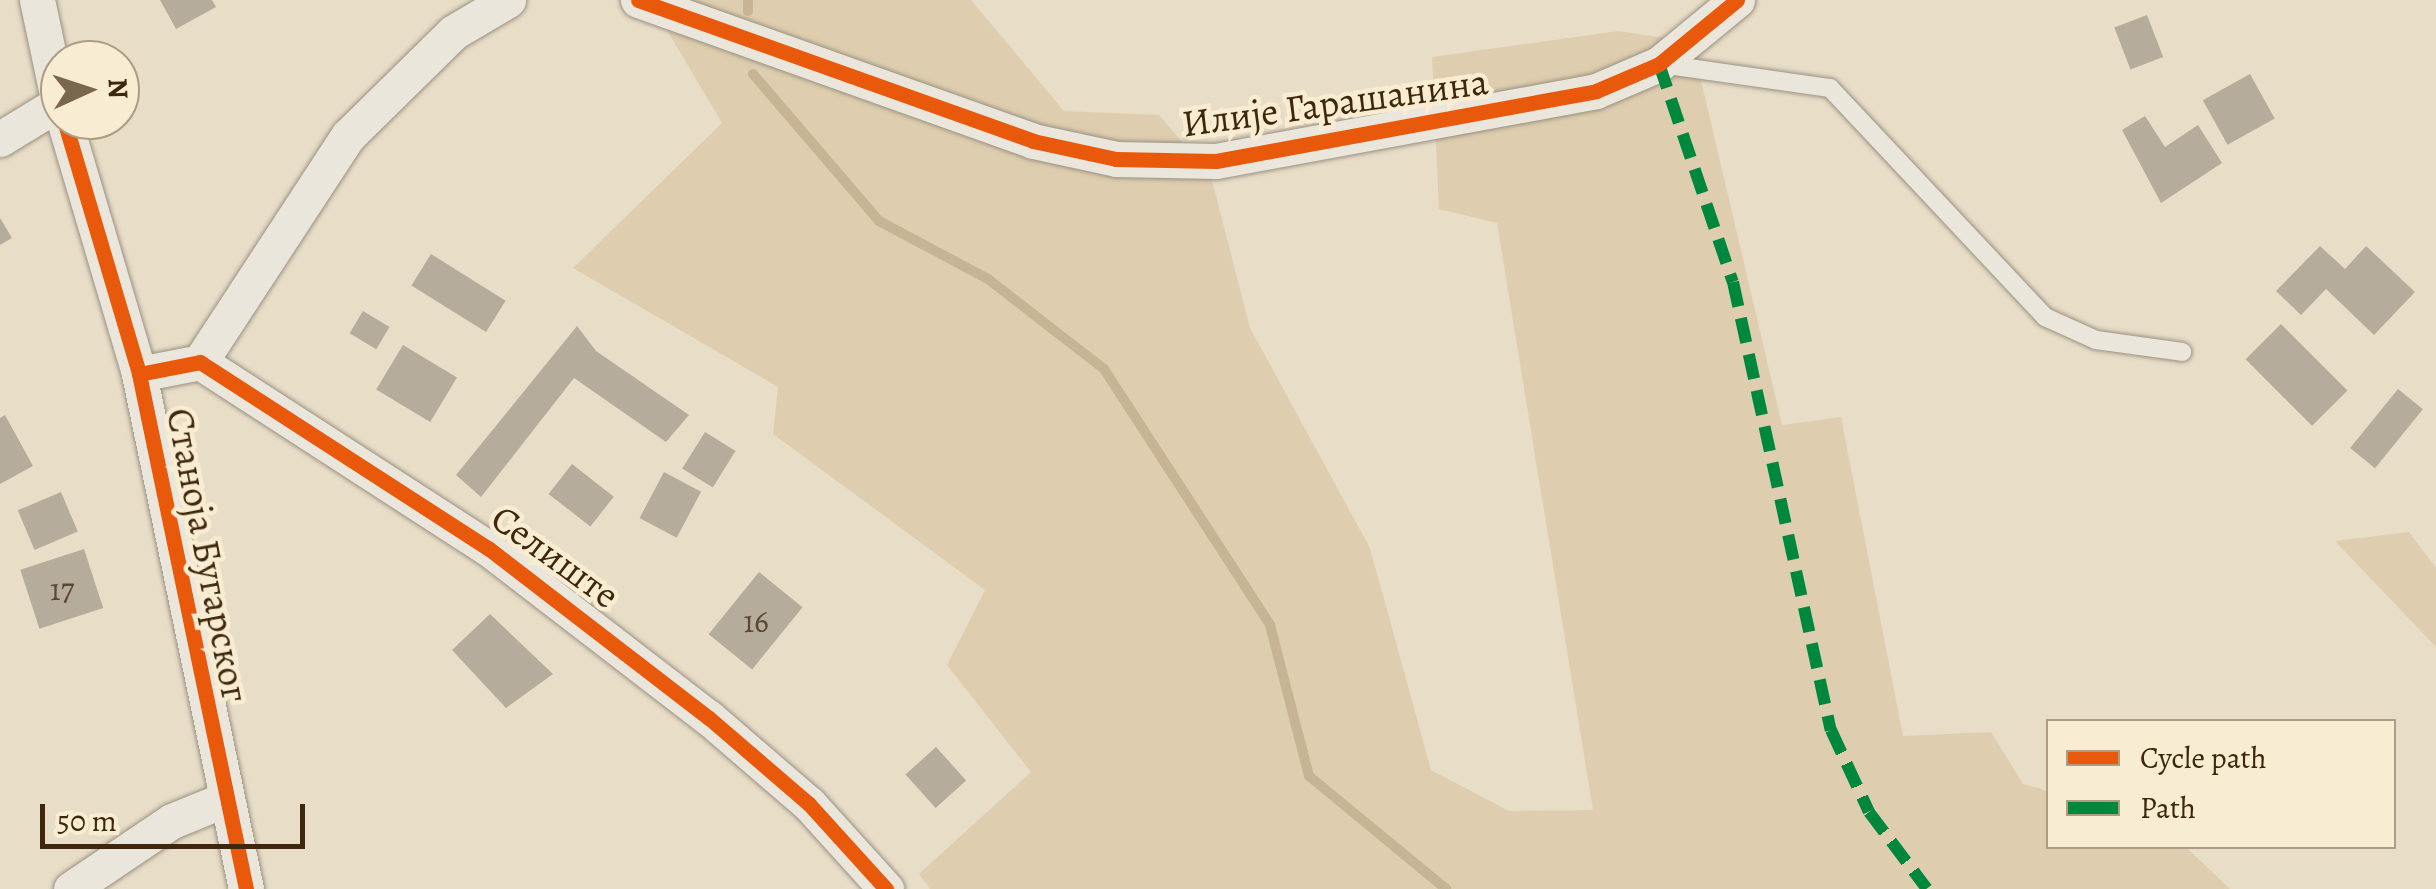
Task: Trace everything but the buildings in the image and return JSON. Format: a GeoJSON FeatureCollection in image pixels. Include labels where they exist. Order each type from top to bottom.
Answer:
{"type":"FeatureCollection","features":[{"type":"Feature","properties":{"kind":"street","name":"Станоја Бугарског"},"geometry":{"type":"LineString","coordinates":[[37,0],[46,40]]}},
{"type":"Feature","properties":{"kind":"street"},"geometry":{"type":"LineString","coordinates":[[139,374],[200,362],[348,136],[454,32],[508,0]]}},
{"type":"Feature","properties":{"kind":"street","name":"Илије Гарашанина"},"geometry":{"type":"LineString","coordinates":[[638,0],[1033,142],[1116,159],[1216,161],[1500,113],[1596,91],[1659,64],[1737,0]]}},
{"type":"Feature","properties":{"kind":"street"},"geometry":{"type":"LineString","coordinates":[[0,139],[40,120]]}},
{"type":"Feature","properties":{"kind":"street","name":"Станоја Бугарског"},"geometry":{"type":"LineString","coordinates":[[70,140],[139,374],[221,800],[246,889]]}},
{"type":"Feature","properties":{"kind":"street","name":"Селиште"},"geometry":{"type":"LineString","coordinates":[[200,362],[600,628],[809,804],[886,889]]}},
{"type":"Feature","properties":{"kind":"street"},"geometry":{"type":"LineString","coordinates":[[71,889],[172,821],[221,800]]}},
{"type":"Feature","properties":{"kind":"lane"},"geometry":{"type":"LineString","coordinates":[[1659,64],[1830,88],[2045,316],[2096,340],[2182,352]]}},
{"type":"Feature","properties":{"kind":"shaded area"},"geometry":{"type":"Polygon","coordinates":[[[649,0],[971,0],[1064,111],[1159,115],[1211,176],[1250,328],[1370,548],[1431,770],[1509,811],[1593,810],[1497,223],[1439,209],[1432,57],[1618,31],[1692,42],[1782,425],[1841,417],[1903,736],[1991,732],[2023,784],[2046,790],[2046,849],[2188,849],[2230,889],[930,889],[919,874],[1031,772],[947,665],[985,590],[773,434],[778,387],[573,268],[722,123],[649,0]]]}},
{"type":"Feature","properties":{"kind":"shaded area"},"geometry":{"type":"Polygon","coordinates":[[[2409,532],[2436,568],[2436,647],[2335,541],[2409,532]]]}},
{"type":"Feature","properties":{"kind":"waterway"},"geometry":{"type":"LineString","coordinates":[[748,0],[748,11]]}},
{"type":"Feature","properties":{"kind":"waterway"},"geometry":{"type":"LineString","coordinates":[[753,74],[879,221],[988,279],[1104,369],[1270,625],[1309,776],[1446,889]]}},
{"type":"Feature","properties":{"kind":"marked path"},"geometry":{"type":"LineString","coordinates":[[1659,64],[1733,282],[1831,730],[1869,812],[1927,889]]}},
{"type":"Feature","properties":{"kind":"cycle path"},"geometry":{"type":"LineString","coordinates":[[638,0],[1033,141],[1116,159],[1216,161],[1596,91],[1659,64],[1737,0]]}},
{"type":"Feature","properties":{"kind":"cycle path"},"geometry":{"type":"LineString","coordinates":[[70,140],[139,374],[246,889]]}},
{"type":"Feature","properties":{"kind":"cycle path"},"geometry":{"type":"LineString","coordinates":[[139,374],[200,362],[488,548],[709,718],[809,804],[886,889]]}}]}
